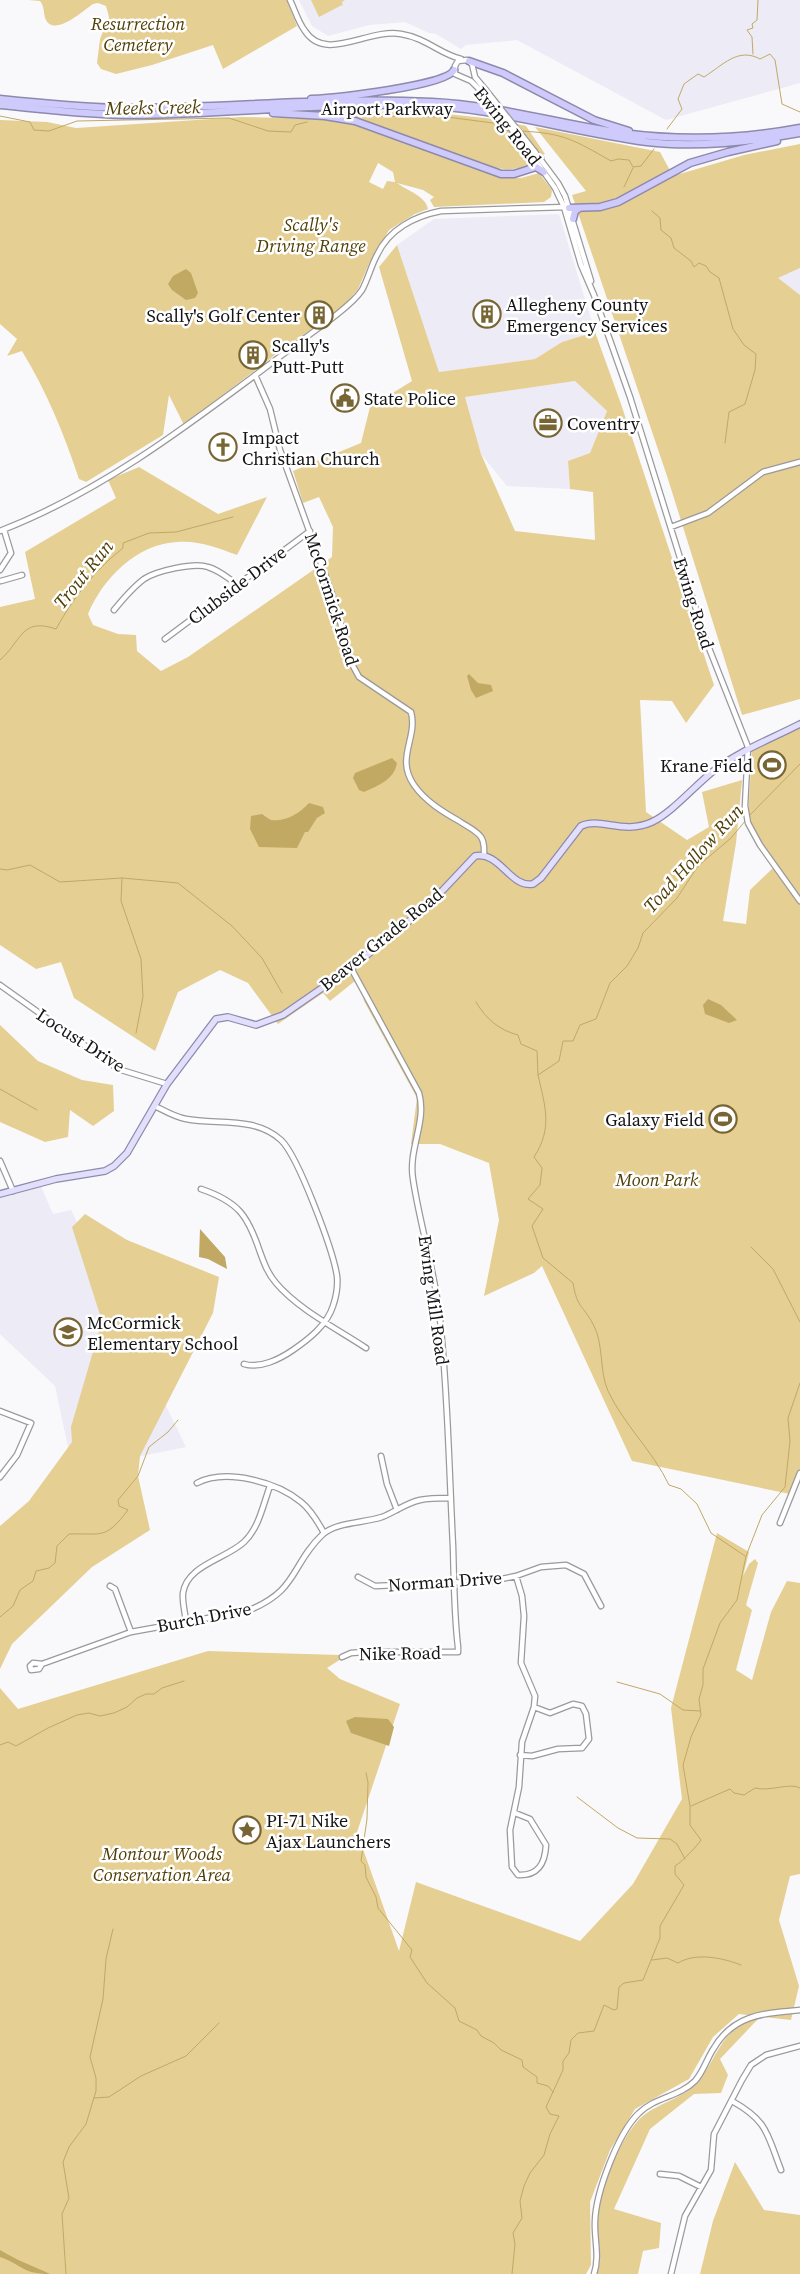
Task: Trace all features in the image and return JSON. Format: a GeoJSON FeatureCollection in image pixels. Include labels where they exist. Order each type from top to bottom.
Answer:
{"type":"FeatureCollection","features":[{"type":"Feature","properties":{"kind":"highway"},"geometry":{"type":"LineString","coordinates":[[469,62],[503,73],[594,120],[625,130],[665,137]]}},
{"type":"Feature","properties":{"kind":"highway"},"geometry":{"type":"LineString","coordinates":[[158,107],[348,96],[445,78],[454,68]]}},
{"type":"Feature","properties":{"kind":"highway","name":"Airport Parkway"},"geometry":{"type":"LineString","coordinates":[[0,98],[89,107],[377,101],[431,102],[481,106],[621,133],[665,137],[739,137],[800,128]]}},
{"type":"Feature","properties":{"kind":"highway","name":"Airport Parkway"},"geometry":{"type":"LineString","coordinates":[[0,106],[82,113],[136,115],[376,106],[443,107],[499,114],[610,136],[682,144],[737,142],[800,135]]}},
{"type":"Feature","properties":{"kind":"highway"},"geometry":{"type":"LineString","coordinates":[[216,111],[342,118],[362,123],[500,174],[514,174],[538,168],[544,172]]}},
{"type":"Feature","properties":{"kind":"highway"},"geometry":{"type":"LineString","coordinates":[[566,207],[600,207],[624,200],[673,171],[704,159],[800,135]]}},
{"type":"Feature","properties":{"kind":"highway"},"geometry":{"type":"LineString","coordinates":[[529,169],[536,156]]}},
{"type":"Feature","properties":{"kind":"highway"},"geometry":{"type":"LineString","coordinates":[[573,220],[575,211],[580,208]]}},
{"type":"Feature","properties":{"kind":"main road"},"geometry":{"type":"LineString","coordinates":[[484,856],[524,884],[533,884],[541,878],[581,826],[590,823],[633,828],[653,822],[715,770],[748,748],[800,724]]}},
{"type":"Feature","properties":{"kind":"main road","name":"Beaver Grade Road"},"geometry":{"type":"LineString","coordinates":[[0,1194],[56,1179],[110,1169],[127,1153],[167,1084],[216,1019],[228,1017],[256,1025],[274,1020],[350,968],[414,917],[443,890],[471,858],[484,856]]}},
{"type":"Feature","properties":{"kind":"street"},"geometry":{"type":"LineString","coordinates":[[290,0],[305,31],[312,39],[323,44],[341,45],[370,35],[387,32],[416,38],[446,54],[469,62]]}},
{"type":"Feature","properties":{"kind":"street","name":"Ewing Road"},"geometry":{"type":"LineString","coordinates":[[446,54],[457,76],[471,81],[483,91]]}},
{"type":"Feature","properties":{"kind":"street"},"geometry":{"type":"LineString","coordinates":[[454,68],[461,60]]}},
{"type":"Feature","properties":{"kind":"street","name":"Ewing Road"},"geometry":{"type":"LineString","coordinates":[[469,62],[483,91],[558,182],[581,265],[594,295]]}},
{"type":"Feature","properties":{"kind":"street","name":"Ewing Road"},"geometry":{"type":"LineString","coordinates":[[536,156],[573,220],[594,295],[630,397],[705,638],[748,748],[745,806],[748,823],[760,845],[800,901]]}},
{"type":"Feature","properties":{"kind":"street"},"geometry":{"type":"LineString","coordinates":[[0,570],[11,553],[2,530],[92,486],[146,456],[255,375],[353,300],[361,290],[378,253],[386,241],[408,222],[441,211],[566,207]]}},
{"type":"Feature","properties":{"kind":"street","name":"McCormick Road"},"geometry":{"type":"LineString","coordinates":[[255,375],[270,409],[280,450],[335,603],[353,666],[359,677],[411,712],[413,729],[406,753],[406,769],[413,785],[423,797],[479,835],[484,846],[484,856]]}},
{"type":"Feature","properties":{"kind":"street"},"geometry":{"type":"LineString","coordinates":[[671,527],[708,513],[759,474],[777,467],[800,462]]}},
{"type":"Feature","properties":{"kind":"street","name":"Clubside Drive"},"geometry":{"type":"LineString","coordinates":[[165,639],[310,531]]}},
{"type":"Feature","properties":{"kind":"street"},"geometry":{"type":"LineString","coordinates":[[114,610],[146,578],[186,566],[207,566],[238,585]]}},
{"type":"Feature","properties":{"kind":"street"},"geometry":{"type":"LineString","coordinates":[[0,581],[22,575]]}},
{"type":"Feature","properties":{"kind":"street","name":"Ewing Mill Road"},"geometry":{"type":"LineString","coordinates":[[350,968],[419,1093],[422,1104],[422,1118],[412,1160],[412,1177],[432,1260],[440,1318],[458,1652]]}},
{"type":"Feature","properties":{"kind":"street","name":"Locust Drive"},"geometry":{"type":"LineString","coordinates":[[0,985],[118,1068],[167,1084]]}},
{"type":"Feature","properties":{"kind":"street"},"geometry":{"type":"LineString","coordinates":[[155,1106],[186,1119],[256,1126],[271,1133],[286,1145],[298,1166],[337,1276],[334,1305],[325,1321],[305,1342],[278,1359],[267,1363],[244,1364]]}},
{"type":"Feature","properties":{"kind":"street"},"geometry":{"type":"LineString","coordinates":[[0,1161],[13,1191]]}},
{"type":"Feature","properties":{"kind":"street"},"geometry":{"type":"LineString","coordinates":[[201,1189],[223,1198],[244,1214],[256,1236],[271,1278],[285,1293],[366,1348]]}},
{"type":"Feature","properties":{"kind":"street"},"geometry":{"type":"LineString","coordinates":[[0,1410],[32,1423],[17,1455],[0,1477]]}},
{"type":"Feature","properties":{"kind":"street"},"geometry":{"type":"LineString","coordinates":[[381,1456],[387,1484],[397,1510]]}},
{"type":"Feature","properties":{"kind":"street"},"geometry":{"type":"LineString","coordinates":[[780,1523],[800,1473]]}},
{"type":"Feature","properties":{"kind":"street"},"geometry":{"type":"LineString","coordinates":[[197,1483],[207,1478],[232,1478],[282,1490],[302,1502],[316,1518],[324,1533],[342,1526],[382,1517],[420,1500],[450,1498]]}},
{"type":"Feature","properties":{"kind":"street"},"geometry":{"type":"LineString","coordinates":[[186,1621],[183,1594],[190,1578],[197,1570],[245,1541],[254,1528],[270,1486]]}},
{"type":"Feature","properties":{"kind":"street","name":"Burch Drive"},"geometry":{"type":"LineString","coordinates":[[42,1664],[131,1632],[247,1611],[264,1604],[282,1592],[310,1550],[324,1533]]}},
{"type":"Feature","properties":{"kind":"street","name":"Norman Drive"},"geometry":{"type":"LineString","coordinates":[[358,1577],[375,1586],[491,1581],[516,1576],[541,1567],[566,1565],[584,1574],[601,1606]]}},
{"type":"Feature","properties":{"kind":"street"},"geometry":{"type":"LineString","coordinates":[[514,1813],[530,1819],[546,1845],[543,1862],[539,1870],[529,1876],[518,1875],[512,1867],[510,1830],[519,1787],[522,1742],[534,1707],[535,1696],[521,1663],[524,1616],[522,1596],[516,1576]]}},
{"type":"Feature","properties":{"kind":"street"},"geometry":{"type":"LineString","coordinates":[[110,1586],[115,1589],[131,1632]]}},
{"type":"Feature","properties":{"kind":"street","name":"Nike Road"},"geometry":{"type":"LineString","coordinates":[[342,1657],[351,1653],[364,1652],[458,1652]]}},
{"type":"Feature","properties":{"kind":"street"},"geometry":{"type":"LineString","coordinates":[[520,1755],[532,1756],[558,1749],[582,1748],[589,1739],[586,1714],[582,1706],[573,1704],[550,1713],[534,1707]]}},
{"type":"Feature","properties":{"kind":"street"},"geometry":{"type":"LineString","coordinates":[[594,2274],[597,2260],[595,2221],[600,2189],[605,2174],[634,2119],[652,2103],[677,2093],[693,2082],[718,2041],[738,2022],[753,2015],[800,2010]]}},
{"type":"Feature","properties":{"kind":"street"},"geometry":{"type":"LineString","coordinates":[[671,2274],[682,2224],[711,2170],[714,2134],[746,2073],[758,2060],[773,2052],[800,2046]]}},
{"type":"Feature","properties":{"kind":"street"},"geometry":{"type":"LineString","coordinates":[[732,2101],[748,2109],[764,2126],[781,2170]]}},
{"type":"Feature","properties":{"kind":"street"},"geometry":{"type":"LineString","coordinates":[[660,2174],[679,2176],[701,2187]]}},
{"type":"Feature","properties":{"kind":"shaded area"},"geometry":{"type":"Polygon","coordinates":[[[299,0],[800,0],[800,83],[666,120],[517,40],[466,45],[461,49],[436,34],[429,33],[405,22],[369,25],[328,36],[312,26],[299,0]]]}},
{"type":"Feature","properties":{"kind":"shaded area"},"geometry":{"type":"Polygon","coordinates":[[[559,214],[595,332],[562,342],[535,359],[439,372],[397,245],[434,219],[559,214]]]}},
{"type":"Feature","properties":{"kind":"shaded area"},"geometry":{"type":"Polygon","coordinates":[[[800,268],[800,295],[777,278],[800,268]]]}},
{"type":"Feature","properties":{"kind":"shaded area"},"geometry":{"type":"Polygon","coordinates":[[[186,269],[191,273],[198,293],[195,298],[186,300],[172,290],[168,284],[173,276],[186,269]]]}},
{"type":"Feature","properties":{"kind":"shaded area"},"geometry":{"type":"Polygon","coordinates":[[[575,381],[607,411],[590,453],[568,461],[570,489],[507,486],[481,454],[465,397],[575,381]]]}},
{"type":"Feature","properties":{"kind":"shaded area"},"geometry":{"type":"Polygon","coordinates":[[[469,674],[478,683],[491,685],[493,691],[476,698],[471,690],[467,676],[469,674]]]}},
{"type":"Feature","properties":{"kind":"shaded area"},"geometry":{"type":"Polygon","coordinates":[[[392,758],[397,763],[393,774],[389,778],[364,792],[359,790],[353,778],[355,773],[392,758]]]}},
{"type":"Feature","properties":{"kind":"shaded area"},"geometry":{"type":"Polygon","coordinates":[[[309,803],[323,807],[325,813],[317,818],[308,832],[305,832],[297,848],[259,847],[250,829],[251,816],[262,814],[271,820],[282,820],[297,813],[309,803]]]}},
{"type":"Feature","properties":{"kind":"shaded area"},"geometry":{"type":"Polygon","coordinates":[[[708,999],[721,1005],[737,1020],[729,1023],[705,1014],[703,1005],[708,999]]]}},
{"type":"Feature","properties":{"kind":"shaded area"},"geometry":{"type":"Polygon","coordinates":[[[41,1186],[53,1214],[71,1210],[186,1447],[73,1470],[55,1386],[0,1334],[0,1197],[41,1186]]]}},
{"type":"Feature","properties":{"kind":"shaded area"},"geometry":{"type":"Polygon","coordinates":[[[200,1229],[225,1257],[227,1269],[208,1259],[199,1257],[200,1229]]]}},
{"type":"Feature","properties":{"kind":"shaded area"},"geometry":{"type":"Polygon","coordinates":[[[355,1717],[388,1719],[394,1727],[389,1746],[351,1733],[346,1721],[355,1717]]]}},
{"type":"Feature","properties":{"kind":"shaded area"},"geometry":{"type":"Polygon","coordinates":[[[0,2250],[50,2274],[28,2271],[0,2257],[0,2250]]]}},
{"type":"Feature","properties":{"kind":"green space","name":"Resurrection Cemetery"},"geometry":{"type":"Polygon","coordinates":[[[28,0],[287,0],[297,26],[223,69],[213,45],[152,65],[116,74],[101,69],[97,63],[100,39],[109,17],[106,6],[98,3],[93,4],[70,21],[56,26],[46,20],[40,1],[28,0]]]}},
{"type":"Feature","properties":{"kind":"green space"},"geometry":{"type":"Polygon","coordinates":[[[311,0],[345,0],[342,2],[343,6],[319,17],[311,0]]]}},
{"type":"Feature","properties":{"kind":"green space"},"geometry":{"type":"Polygon","coordinates":[[[418,111],[494,119],[526,126],[545,154],[541,155],[536,151],[528,157],[529,164],[521,167],[508,169],[494,168],[357,118],[324,113],[418,111]]]}},
{"type":"Feature","properties":{"kind":"green space","name":"Scally's Driving Range"},"geometry":{"type":"Polygon","coordinates":[[[242,117],[322,119],[349,123],[499,177],[521,178],[539,173],[552,190],[551,197],[544,202],[434,207],[430,200],[434,197],[423,190],[397,183],[424,200],[428,209],[415,214],[389,230],[369,264],[358,289],[343,307],[280,351],[184,425],[169,395],[163,435],[86,482],[79,479],[54,414],[22,351],[7,356],[17,339],[0,324],[0,120],[47,122],[76,128],[242,117]],[[378,163],[369,182],[383,189],[387,181],[395,182],[393,172],[378,163]]]}},
{"type":"Feature","properties":{"kind":"green space"},"geometry":{"type":"Polygon","coordinates":[[[535,127],[660,152],[673,176],[744,155],[800,144],[800,268],[778,278],[800,295],[800,699],[742,715],[667,476],[572,195],[586,191],[535,127]]]}},
{"type":"Feature","properties":{"kind":"green space","name":"Moon Park"},"geometry":{"type":"Polygon","coordinates":[[[397,245],[439,372],[535,359],[562,342],[595,332],[621,404],[714,685],[686,723],[672,701],[640,700],[646,812],[687,840],[709,827],[702,792],[742,780],[736,843],[723,921],[746,924],[750,890],[774,867],[755,837],[748,818],[752,748],[800,727],[800,1475],[790,1494],[632,1461],[542,1266],[534,1273],[484,1296],[499,1220],[489,1163],[440,1144],[411,1144],[417,1098],[364,1001],[360,977],[330,1001],[323,993],[278,1024],[248,983],[220,970],[178,992],[155,1051],[74,998],[61,962],[36,969],[0,945],[0,607],[35,599],[25,552],[116,498],[108,480],[139,467],[218,514],[267,497],[237,555],[193,542],[162,544],[135,556],[123,565],[112,576],[94,601],[88,614],[93,625],[118,634],[136,635],[137,651],[161,671],[188,657],[332,557],[333,527],[319,497],[303,503],[293,471],[361,443],[370,407],[412,381],[379,267],[397,245]],[[575,381],[465,397],[481,454],[515,531],[595,540],[593,492],[570,489],[568,461],[590,453],[607,411],[575,381]]]}},
{"type":"Feature","properties":{"kind":"green space"},"geometry":{"type":"Polygon","coordinates":[[[0,1025],[38,1061],[82,1080],[113,1085],[114,1111],[93,1126],[70,1110],[68,1137],[45,1142],[0,1122],[0,1025]]]}},
{"type":"Feature","properties":{"kind":"green space"},"geometry":{"type":"Polygon","coordinates":[[[85,1214],[127,1240],[219,1277],[213,1313],[140,1456],[138,1476],[150,1530],[92,1567],[12,1644],[0,1669],[0,1526],[29,1501],[72,1442],[71,1427],[102,1321],[72,1227],[85,1214]]]}},
{"type":"Feature","properties":{"kind":"green space","name":"Montour Woods Conservation Area"},"geometry":{"type":"Polygon","coordinates":[[[717,1533],[749,1552],[743,1576],[749,1564],[755,1559],[758,1563],[746,1605],[752,1610],[736,1670],[752,1680],[771,1612],[787,1581],[800,1583],[800,1874],[790,1876],[779,1920],[799,1986],[791,2020],[739,2014],[713,2037],[689,2079],[635,2109],[610,2150],[590,2202],[591,2265],[586,2274],[0,2274],[0,1688],[18,1709],[208,1651],[340,1655],[341,1659],[327,1668],[340,1679],[400,1704],[357,1832],[399,1951],[416,1882],[580,1941],[633,1884],[682,1799],[671,1708],[717,1533]]]}},
{"type":"Feature","properties":{"kind":"green space"},"geometry":{"type":"Polygon","coordinates":[[[758,2019],[720,2059],[728,2075],[721,2093],[694,2094],[650,2129],[614,2209],[661,2223],[659,2248],[643,2251],[638,2274],[597,2274],[600,2254],[599,2209],[605,2183],[622,2144],[643,2116],[686,2092],[700,2079],[729,2034],[746,2022],[758,2019]]]}},
{"type":"Feature","properties":{"kind":"green space"},"geometry":{"type":"Polygon","coordinates":[[[735,2162],[764,2210],[800,2215],[800,2274],[700,2274],[713,2221],[735,2162]]]}},
{"type":"Feature","properties":{"kind":"waterway"},"geometry":{"type":"LineString","coordinates":[[753,54],[752,37],[747,30],[753,28],[752,24],[757,20],[758,0]]}},
{"type":"Feature","properties":{"kind":"waterway","name":"Meeks Creek"},"geometry":{"type":"LineString","coordinates":[[667,129],[682,109],[678,99],[684,84],[698,74],[704,77],[731,59],[745,55],[760,59],[770,54],[775,60],[782,104],[800,112]]}},
{"type":"Feature","properties":{"kind":"waterway","name":"Meeks Creek"},"geometry":{"type":"LineString","coordinates":[[0,116],[30,122],[34,130],[49,131],[77,121],[229,118],[268,131],[291,132],[295,125],[307,122]]}},
{"type":"Feature","properties":{"kind":"waterway","name":"Meeks Creek"},"geometry":{"type":"LineString","coordinates":[[363,116],[447,117],[493,123],[504,130],[511,131]]}},
{"type":"Feature","properties":{"kind":"waterway","name":"Meeks Creek"},"geometry":{"type":"LineString","coordinates":[[520,131],[548,134],[568,139],[611,161],[618,159],[629,160],[633,167],[641,166],[654,149]]}},
{"type":"Feature","properties":{"kind":"waterway"},"geometry":{"type":"LineString","coordinates":[[624,187],[633,168]]}},
{"type":"Feature","properties":{"kind":"waterway"},"geometry":{"type":"LineString","coordinates":[[652,211],[660,218],[661,230],[671,238],[674,248],[691,261],[694,267],[699,263],[706,266],[710,272],[719,278],[733,329],[744,345],[756,354],[755,370],[745,404],[729,412],[725,443]]}},
{"type":"Feature","properties":{"kind":"waterway","name":"Trout Run"},"geometry":{"type":"LineString","coordinates":[[0,660],[23,633],[29,629],[36,626],[56,629],[85,585],[123,548],[123,543],[149,533],[176,532],[233,517]]}},
{"type":"Feature","properties":{"kind":"waterway","name":"Toad Hollow Run"},"geometry":{"type":"LineString","coordinates":[[748,817],[800,764]]}},
{"type":"Feature","properties":{"kind":"waterway","name":"Toad Hollow Run"},"geometry":{"type":"LineString","coordinates":[[745,1556],[711,1533],[697,1504],[681,1489],[669,1485],[655,1461],[615,1403],[605,1383],[599,1340],[596,1332],[578,1302],[573,1283],[543,1258],[532,1226],[543,1209],[528,1199],[540,1185],[542,1168],[534,1157],[544,1136],[546,1117],[538,1075],[559,1061],[563,1041],[573,1041],[580,1025],[596,1019],[610,983],[627,966],[638,948],[643,933],[677,898],[698,866],[731,838],[746,820]]}},
{"type":"Feature","properties":{"kind":"waterway"},"geometry":{"type":"LineString","coordinates":[[0,869],[7,870],[30,865],[60,882],[122,878],[178,883],[232,926],[262,958],[282,993]]}},
{"type":"Feature","properties":{"kind":"waterway"},"geometry":{"type":"LineString","coordinates":[[122,878],[121,901],[141,959],[143,997],[136,1033]]}},
{"type":"Feature","properties":{"kind":"waterway"},"geometry":{"type":"LineString","coordinates":[[476,1002],[484,1014],[494,1023],[518,1035],[521,1044],[537,1051],[538,1075]]}},
{"type":"Feature","properties":{"kind":"waterway"},"geometry":{"type":"LineString","coordinates":[[0,1089],[37,1110]]}},
{"type":"Feature","properties":{"kind":"waterway"},"geometry":{"type":"LineString","coordinates":[[751,1247],[773,1269],[800,1322]]}},
{"type":"Feature","properties":{"kind":"waterway"},"geometry":{"type":"LineString","coordinates":[[512,2274],[515,2244],[513,2233],[522,2218],[520,2201],[530,2173],[544,2155],[550,2134],[559,2116],[550,2114],[546,2107],[563,2070],[563,2061],[569,2053],[571,2040],[578,2033],[594,2031],[604,2005],[614,2010],[617,2009],[619,1987],[624,1983],[643,1980],[660,1938],[660,1926],[684,1885],[675,1874],[675,1866],[701,1840],[690,1825],[690,1806],[683,1765],[691,1737],[701,1715],[699,1699],[703,1685],[703,1669],[720,1623],[737,1600],[746,1556],[762,1515],[785,1487],[790,1441],[788,1418],[800,1383]]}},
{"type":"Feature","properties":{"kind":"waterway"},"geometry":{"type":"LineString","coordinates":[[0,1617],[13,1606],[20,1590],[33,1581],[36,1571],[49,1568],[55,1563],[57,1546],[69,1534],[103,1533],[120,1520],[128,1510],[119,1506],[118,1500],[138,1476],[149,1447],[168,1432],[178,1420]]}},
{"type":"Feature","properties":{"kind":"waterway"},"geometry":{"type":"LineString","coordinates":[[0,1745],[8,1742],[16,1746],[48,1728],[77,1715],[89,1713],[100,1716],[114,1713],[127,1707],[137,1698],[146,1694],[154,1694],[162,1688],[184,1681]]}},
{"type":"Feature","properties":{"kind":"waterway"},"geometry":{"type":"LineString","coordinates":[[617,1682],[660,1694],[683,1710],[700,1711]]}},
{"type":"Feature","properties":{"kind":"waterway"},"geometry":{"type":"LineString","coordinates":[[366,1773],[368,1782],[367,1819],[361,1861],[365,1865],[366,1877],[376,1897],[378,1908],[412,1950],[410,1957],[427,1983],[455,2008],[459,2021],[477,2030],[481,2036],[494,2043],[501,2050],[522,2060],[523,2067],[537,2077],[537,2083],[548,2086],[553,2092]]}},
{"type":"Feature","properties":{"kind":"waterway"},"geometry":{"type":"LineString","coordinates":[[691,1806],[730,1789],[734,1793],[744,1795],[755,1788],[767,1789],[791,1786],[800,1788]]}},
{"type":"Feature","properties":{"kind":"waterway"},"geometry":{"type":"LineString","coordinates":[[577,1797],[618,1828],[637,1838],[670,1839],[677,1844],[685,1859]]}},
{"type":"Feature","properties":{"kind":"waterway"},"geometry":{"type":"LineString","coordinates":[[66,2274],[62,2214],[69,2198],[63,2162],[69,2147],[86,2124],[96,2091],[96,2078],[90,2057],[103,1999],[106,1959],[113,1929]]}},
{"type":"Feature","properties":{"kind":"waterway"},"geometry":{"type":"LineString","coordinates":[[652,1960],[667,1958],[678,1963],[693,1958],[709,1957],[741,1965]]}},
{"type":"Feature","properties":{"kind":"waterway"},"geometry":{"type":"LineString","coordinates":[[94,2098],[109,2097],[141,2076],[186,2056],[219,2023]]}},
{"type":"Feature","properties":{"kind":"place","name":"Allegheny County Emergency Services"},"geometry":{"type":"Point","coordinates":[487,314]}},
{"type":"Feature","properties":{"kind":"place","name":"Scally's Golf Center"},"geometry":{"type":"Point","coordinates":[319,315]}},
{"type":"Feature","properties":{"kind":"place","name":"Scally's Putt-Putt"},"geometry":{"type":"Point","coordinates":[253,355]}},
{"type":"Feature","properties":{"kind":"place","name":"State Police"},"geometry":{"type":"Point","coordinates":[345,398]}},
{"type":"Feature","properties":{"kind":"place","name":"Coventry"},"geometry":{"type":"Point","coordinates":[548,423]}},
{"type":"Feature","properties":{"kind":"place","name":"Impact Christian Church"},"geometry":{"type":"Point","coordinates":[223,447]}},
{"type":"Feature","properties":{"kind":"place","name":"Krane Field"},"geometry":{"type":"Point","coordinates":[772,765]}},
{"type":"Feature","properties":{"kind":"place","name":"Galaxy Field"},"geometry":{"type":"Point","coordinates":[723,1119]}},
{"type":"Feature","properties":{"kind":"place","name":"McCormick Elementary School"},"geometry":{"type":"Point","coordinates":[68,1332]}},
{"type":"Feature","properties":{"kind":"place","name":"PI-71 Nike Ajax Launchers"},"geometry":{"type":"Point","coordinates":[247,1830]}}]}
